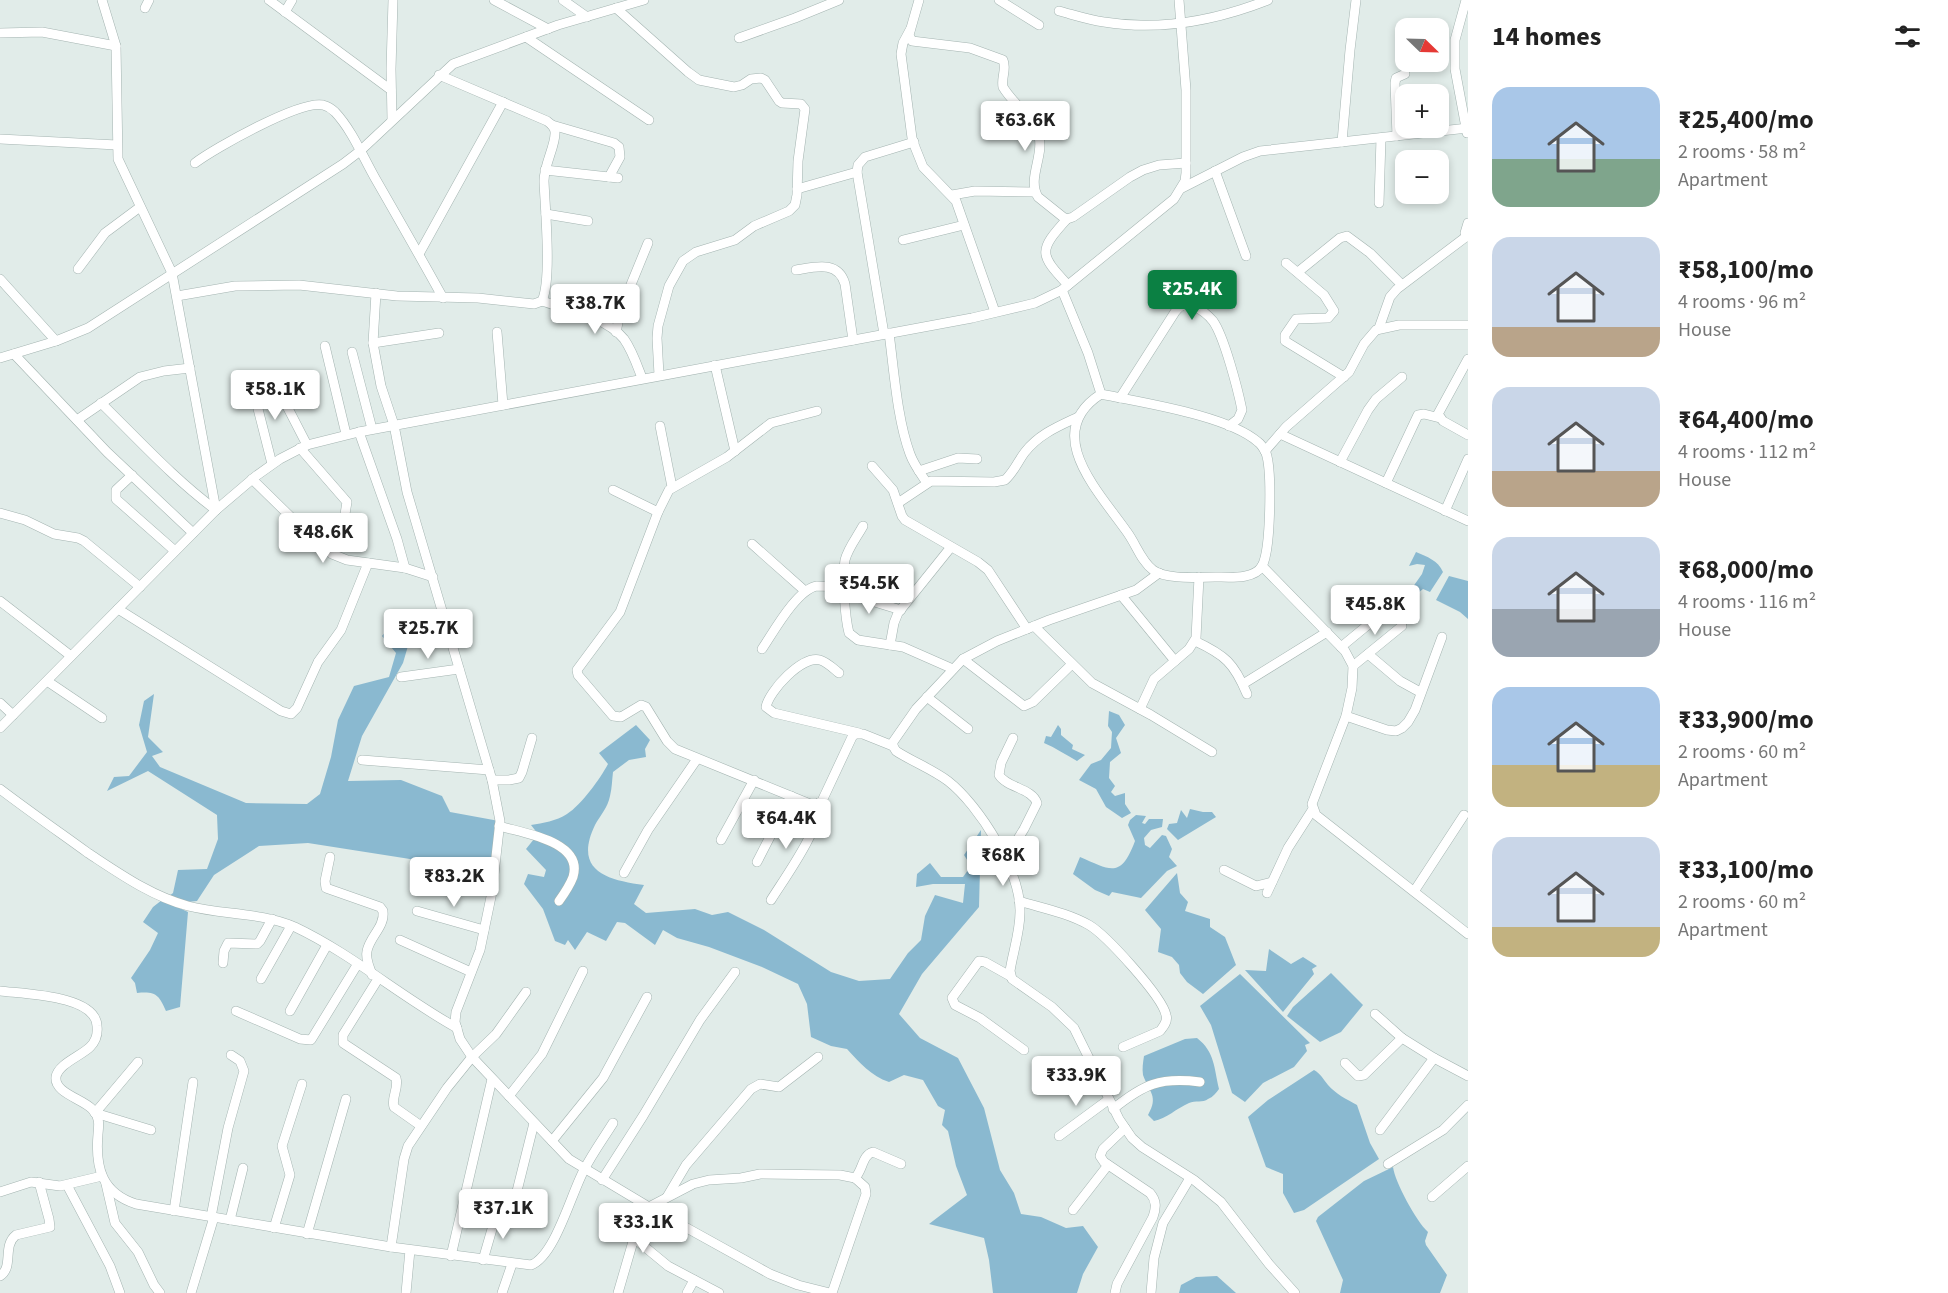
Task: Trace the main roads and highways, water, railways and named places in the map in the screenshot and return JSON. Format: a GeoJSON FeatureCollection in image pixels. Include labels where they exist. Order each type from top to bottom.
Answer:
{"type":"FeatureCollection","features":[{"type":"Feature","properties":{"kind":"water"},"geometry":{"type":"Polygon","coordinates":[[[1416,552],[1435,562],[1443,572],[1430,592],[1423,589],[1418,593],[1410,591],[1422,574],[1425,565],[1409,566],[1416,552]]]}},
{"type":"Feature","properties":{"kind":"water"},"geometry":{"type":"Polygon","coordinates":[[[1449,576],[1468,581],[1468,619],[1460,612],[1436,600],[1449,576]]]}},
{"type":"Feature","properties":{"kind":"water"},"geometry":{"type":"Polygon","coordinates":[[[390,626],[410,639],[403,663],[362,736],[348,781],[401,780],[442,796],[450,812],[499,821],[493,876],[410,859],[308,843],[259,846],[214,875],[197,901],[187,902],[169,896],[173,893],[178,870],[207,869],[218,839],[217,815],[148,771],[107,791],[114,777],[129,776],[147,752],[139,725],[144,701],[154,694],[148,737],[163,752],[152,756],[160,767],[246,803],[307,804],[320,794],[331,757],[338,720],[354,686],[389,677],[396,653],[382,636],[390,626]]]}},
{"type":"Feature","properties":{"kind":"water"},"geometry":{"type":"Polygon","coordinates":[[[1109,711],[1119,715],[1125,725],[1116,738],[1121,753],[1110,762],[1109,778],[1115,786],[1111,792],[1115,796],[1125,793],[1125,804],[1131,813],[1122,818],[1106,807],[1096,789],[1079,780],[1091,764],[1101,760],[1111,748],[1112,732],[1108,726],[1109,711]]]}},
{"type":"Feature","properties":{"kind":"water"},"geometry":{"type":"Polygon","coordinates":[[[636,725],[650,740],[645,749],[646,757],[629,760],[613,772],[609,800],[589,841],[588,853],[591,863],[597,870],[618,880],[644,885],[634,904],[646,913],[695,909],[712,915],[728,912],[764,930],[831,972],[859,981],[890,979],[908,953],[921,940],[925,916],[935,895],[963,903],[965,884],[933,884],[916,887],[917,874],[930,863],[941,877],[963,877],[971,866],[964,855],[981,830],[979,907],[922,974],[899,1014],[920,1038],[958,1058],[984,1108],[1000,1170],[1014,1193],[1021,1214],[1041,1217],[1066,1228],[1083,1226],[1098,1247],[1083,1274],[1077,1293],[993,1293],[984,1238],[929,1224],[967,1195],[956,1166],[948,1131],[942,1125],[945,1110],[938,1106],[923,1080],[904,1075],[889,1082],[871,1073],[847,1049],[831,1046],[811,1037],[807,1004],[798,984],[762,967],[709,947],[677,938],[663,930],[655,945],[625,923],[617,922],[606,941],[587,932],[575,950],[568,940],[565,945],[555,941],[543,909],[524,884],[528,874],[544,877],[546,870],[526,849],[538,834],[531,825],[567,814],[578,804],[608,764],[599,753],[636,725]]]}},
{"type":"Feature","properties":{"kind":"water"},"geometry":{"type":"Polygon","coordinates":[[[1058,725],[1061,735],[1073,745],[1072,749],[1085,755],[1077,761],[1044,743],[1046,736],[1051,737],[1058,725]]]}},
{"type":"Feature","properties":{"kind":"water"},"geometry":{"type":"Polygon","coordinates":[[[1190,809],[1212,812],[1216,817],[1178,840],[1167,829],[1169,824],[1177,823],[1181,810],[1187,818],[1190,809]]]}},
{"type":"Feature","properties":{"kind":"water"},"geometry":{"type":"Polygon","coordinates":[[[1136,815],[1146,816],[1142,823],[1145,824],[1149,819],[1163,819],[1162,827],[1151,830],[1144,838],[1145,845],[1150,848],[1162,835],[1166,836],[1172,849],[1169,857],[1177,866],[1167,871],[1141,898],[1112,892],[1109,896],[1095,890],[1073,874],[1080,857],[1108,868],[1120,866],[1130,853],[1135,841],[1128,825],[1136,815]]]}},
{"type":"Feature","properties":{"kind":"water"},"geometry":{"type":"Polygon","coordinates":[[[1177,873],[1180,893],[1188,902],[1185,911],[1210,919],[1210,927],[1225,937],[1236,965],[1203,994],[1187,982],[1180,973],[1179,965],[1172,957],[1158,952],[1161,929],[1145,910],[1177,873]]]}},
{"type":"Feature","properties":{"kind":"water"},"geometry":{"type":"Polygon","coordinates":[[[162,900],[188,912],[180,1007],[166,1011],[156,995],[137,993],[135,983],[131,978],[150,950],[158,933],[143,922],[153,907],[162,900]]]}},
{"type":"Feature","properties":{"kind":"water"},"geometry":{"type":"Polygon","coordinates":[[[1269,949],[1291,964],[1303,957],[1317,966],[1312,969],[1314,974],[1283,1012],[1245,970],[1266,971],[1269,949]]]}},
{"type":"Feature","properties":{"kind":"water"},"geometry":{"type":"Polygon","coordinates":[[[1331,973],[1363,1005],[1341,1032],[1320,1042],[1287,1016],[1293,1007],[1331,973]]]}},
{"type":"Feature","properties":{"kind":"water"},"geometry":{"type":"Polygon","coordinates":[[[1240,974],[1310,1043],[1305,1045],[1307,1051],[1294,1067],[1263,1083],[1245,1102],[1232,1093],[1211,1025],[1200,1006],[1240,974]]]}},
{"type":"Feature","properties":{"kind":"water"},"geometry":{"type":"Polygon","coordinates":[[[1197,1038],[1211,1055],[1219,1089],[1206,1100],[1189,1103],[1154,1121],[1148,1115],[1153,1098],[1143,1075],[1144,1056],[1185,1039],[1197,1038]]]}},
{"type":"Feature","properties":{"kind":"water"},"geometry":{"type":"Polygon","coordinates":[[[1314,1070],[1334,1091],[1357,1105],[1370,1143],[1379,1159],[1304,1210],[1294,1213],[1283,1193],[1283,1174],[1266,1167],[1248,1117],[1268,1100],[1314,1070]]]}},
{"type":"Feature","properties":{"kind":"water"},"geometry":{"type":"Polygon","coordinates":[[[1393,1167],[1407,1201],[1428,1232],[1426,1245],[1447,1275],[1440,1293],[1340,1293],[1343,1280],[1316,1221],[1364,1181],[1393,1167]]]}},
{"type":"Feature","properties":{"kind":"water"},"geometry":{"type":"Polygon","coordinates":[[[1217,1276],[1236,1293],[1179,1293],[1181,1285],[1196,1277],[1217,1276]]]}}]}
